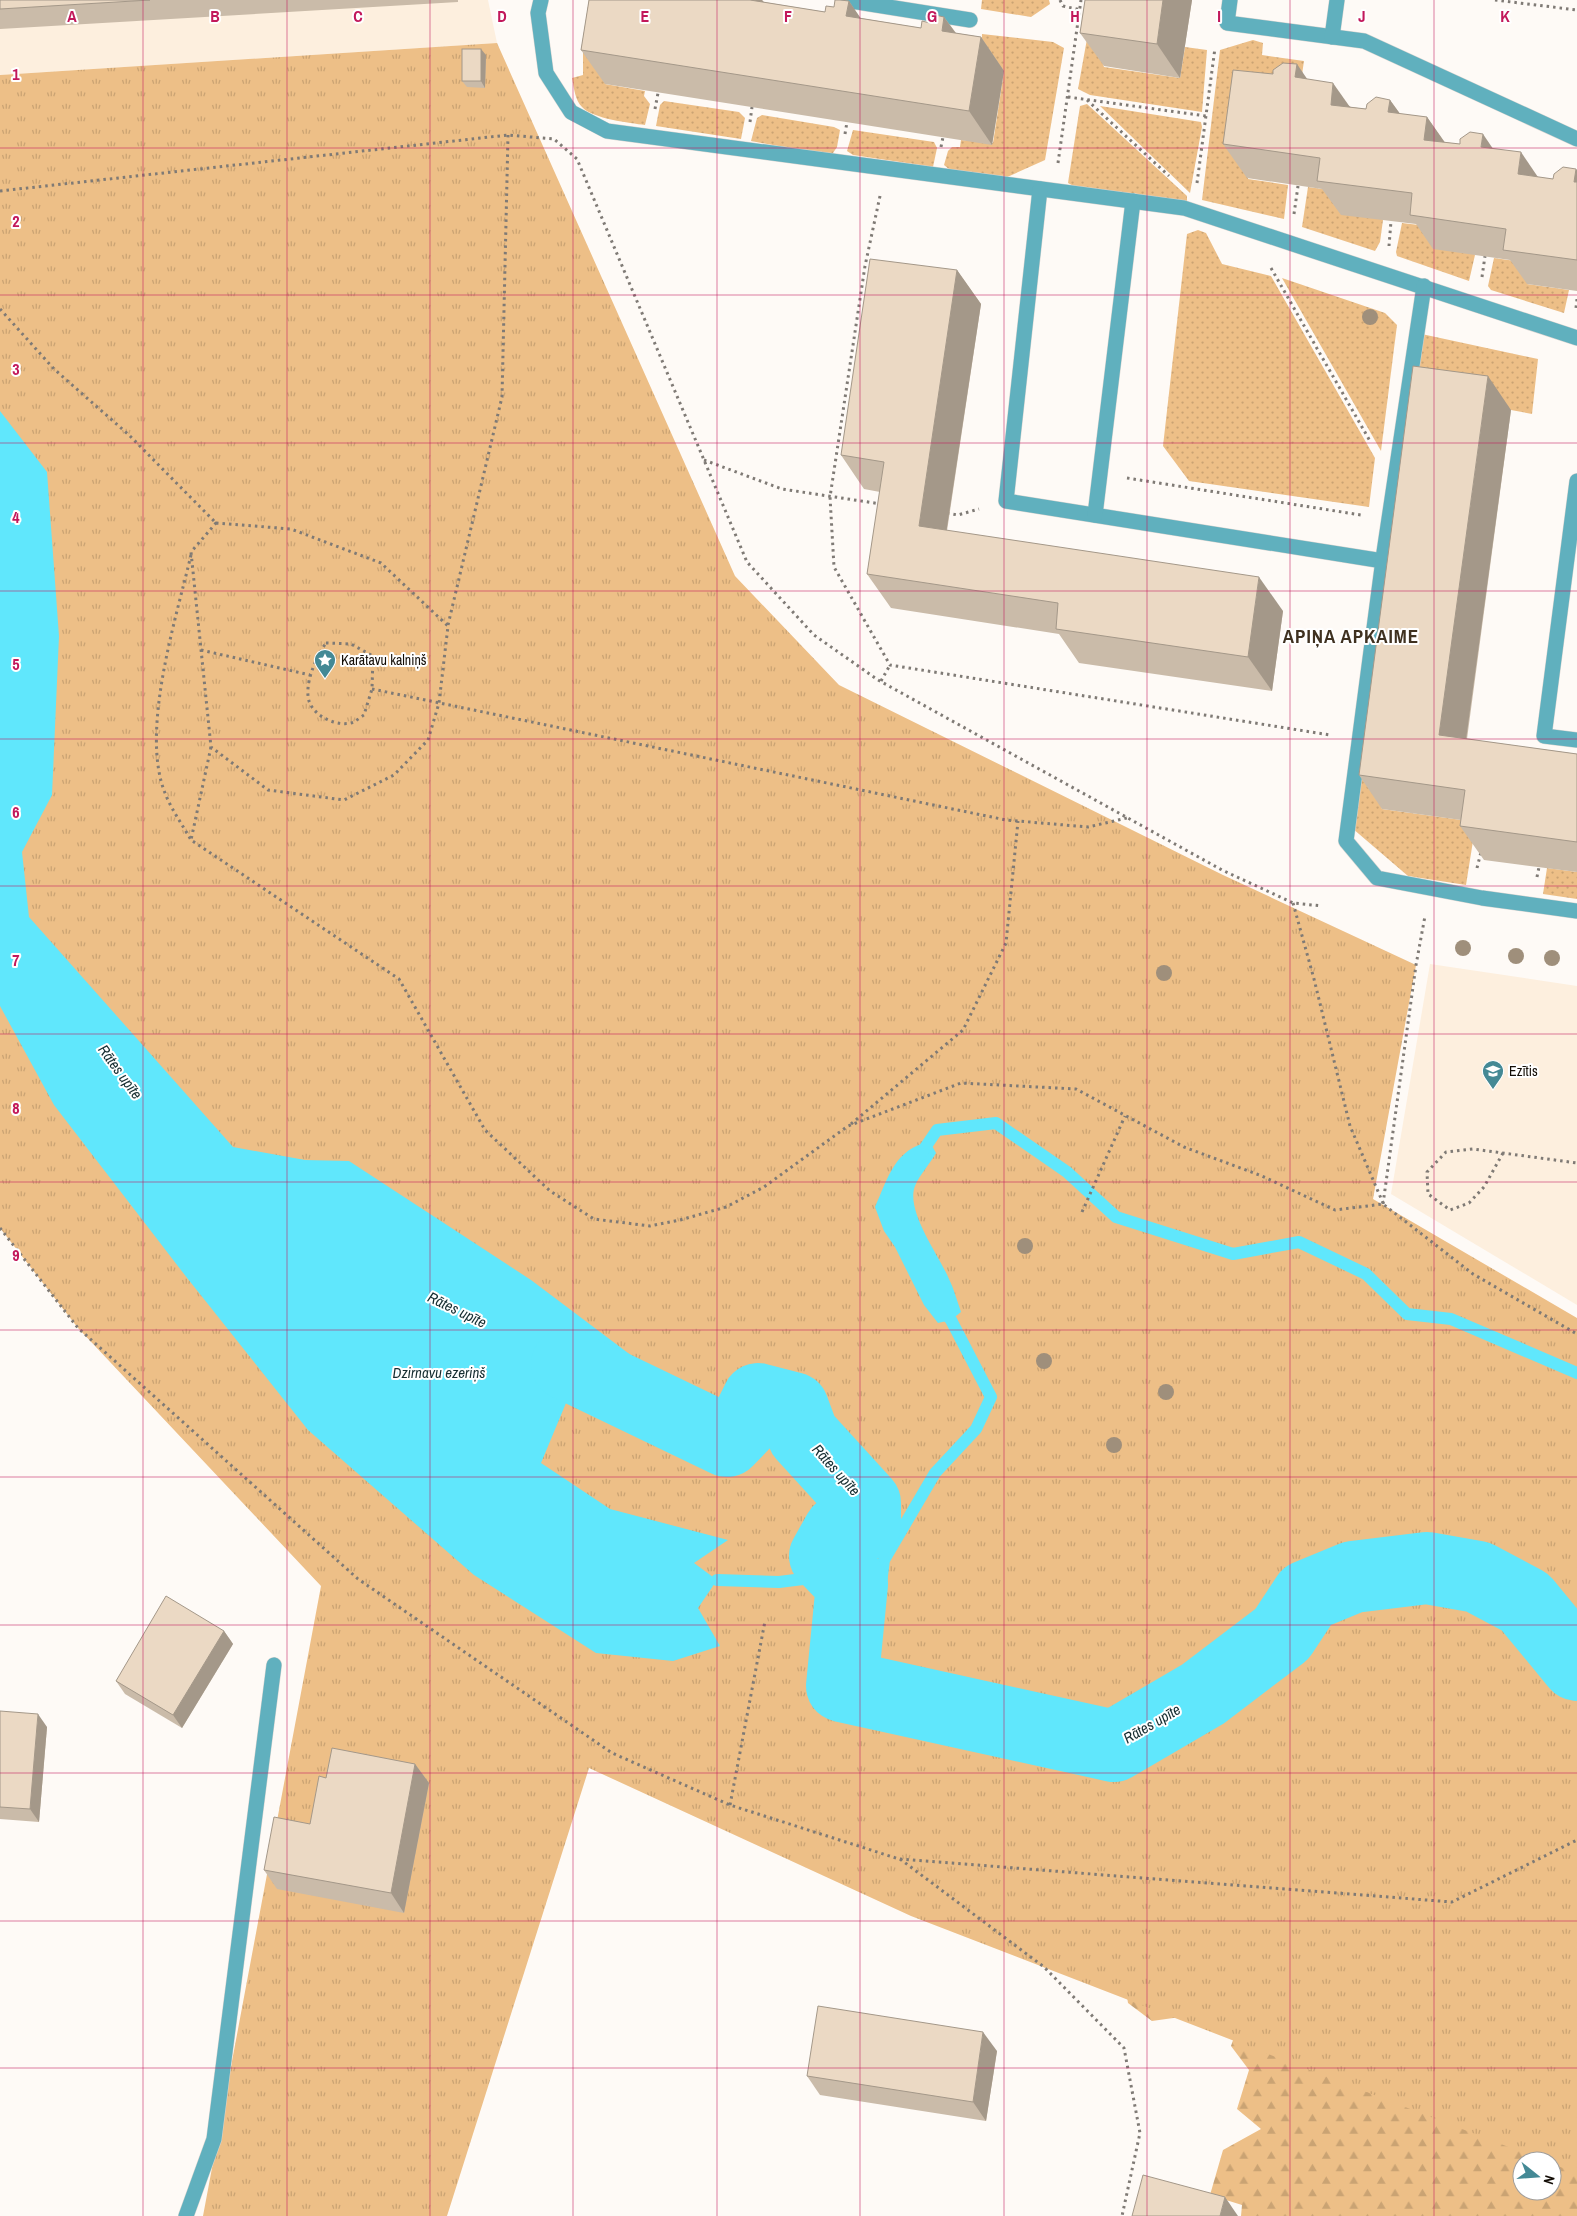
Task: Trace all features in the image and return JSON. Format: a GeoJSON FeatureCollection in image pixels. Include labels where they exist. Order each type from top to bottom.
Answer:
{"type":"FeatureCollection","features":[{"type":"Feature","properties":{"kind":"street"},"geometry":{"type":"LineString","coordinates":[[541,0],[538,13],[546,73],[571,112],[607,131],[1184,208],[1194,206],[1249,229],[1577,338]]}},
{"type":"Feature","properties":{"kind":"street"},"geometry":{"type":"LineString","coordinates":[[845,0],[970,20]]}},
{"type":"Feature","properties":{"kind":"street"},"geometry":{"type":"LineString","coordinates":[[1230,0],[1227,23],[1364,41],[1577,138]]}},
{"type":"Feature","properties":{"kind":"street"},"geometry":{"type":"LineString","coordinates":[[1332,37],[1337,0]]}},
{"type":"Feature","properties":{"kind":"street"},"geometry":{"type":"LineString","coordinates":[[1047,190],[1006,501],[1383,561]]}},
{"type":"Feature","properties":{"kind":"street"},"geometry":{"type":"LineString","coordinates":[[1095,515],[1133,201]]}},
{"type":"Feature","properties":{"kind":"street"},"geometry":{"type":"LineString","coordinates":[[1424,286],[1383,561],[1346,841],[1377,878],[1472,896],[1577,911]]}},
{"type":"Feature","properties":{"kind":"street"},"geometry":{"type":"LineString","coordinates":[[1577,481],[1544,736],[1577,740]]}},
{"type":"Feature","properties":{"kind":"street"},"geometry":{"type":"LineString","coordinates":[[186,2216],[214,2138],[274,1665]]}},
{"type":"Feature","properties":{"kind":"path"},"geometry":{"type":"LineString","coordinates":[[1060,0],[1063,6],[1088,11]]}},
{"type":"Feature","properties":{"kind":"path"},"geometry":{"type":"LineString","coordinates":[[1047,190],[1068,97],[1081,0]]}},
{"type":"Feature","properties":{"kind":"path"},"geometry":{"type":"LineString","coordinates":[[1496,0],[1577,10]]}},
{"type":"Feature","properties":{"kind":"path"},"geometry":{"type":"LineString","coordinates":[[1194,206],[1215,48],[1227,23]]}},
{"type":"Feature","properties":{"kind":"path"},"geometry":{"type":"LineString","coordinates":[[1068,97],[1206,116]]}},
{"type":"Feature","properties":{"kind":"path"},"geometry":{"type":"LineString","coordinates":[[1087,100],[1194,206]]}},
{"type":"Feature","properties":{"kind":"path"},"geometry":{"type":"LineString","coordinates":[[211,748],[268,790],[344,800],[394,775],[428,740],[439,703],[448,626],[502,396],[508,135]]}},
{"type":"Feature","properties":{"kind":"path"},"geometry":{"type":"LineString","coordinates":[[0,191],[508,135],[554,139],[577,159],[746,562],[814,635],[880,681],[1222,870],[1293,903],[1322,906]]}},
{"type":"Feature","properties":{"kind":"path"},"geometry":{"type":"LineString","coordinates":[[885,168],[865,266],[830,497],[834,567],[890,665]]}},
{"type":"Feature","properties":{"kind":"path"},"geometry":{"type":"LineString","coordinates":[[1249,229],[1394,483]]}},
{"type":"Feature","properties":{"kind":"path"},"geometry":{"type":"LineString","coordinates":[[0,309],[54,369],[129,435],[216,523],[291,529],[381,563],[448,626]]}},
{"type":"Feature","properties":{"kind":"path"},"geometry":{"type":"LineString","coordinates":[[703,460],[782,489],[886,504]]}},
{"type":"Feature","properties":{"kind":"path"},"geometry":{"type":"LineString","coordinates":[[1100,473],[1389,520]]}},
{"type":"Feature","properties":{"kind":"path"},"geometry":{"type":"LineString","coordinates":[[940,512],[958,515],[1006,501]]}},
{"type":"Feature","properties":{"kind":"path"},"geometry":{"type":"LineString","coordinates":[[216,523],[191,552],[159,691],[156,756],[164,792],[191,840],[399,979],[486,1130],[550,1192],[594,1220],[650,1226],[726,1207],[764,1187],[848,1126],[963,1030],[1006,943],[1018,821]]}},
{"type":"Feature","properties":{"kind":"path"},"geometry":{"type":"LineString","coordinates":[[191,552],[211,748],[191,840]]}},
{"type":"Feature","properties":{"kind":"path"},"geometry":{"type":"LineString","coordinates":[[326,643],[351,644],[373,656],[372,688],[364,715],[353,722],[336,722],[319,716],[309,701],[310,675],[318,654],[326,643]]}},
{"type":"Feature","properties":{"kind":"path"},"geometry":{"type":"LineString","coordinates":[[201,650],[310,675]]}},
{"type":"Feature","properties":{"kind":"path"},"geometry":{"type":"LineString","coordinates":[[880,681],[890,665]]}},
{"type":"Feature","properties":{"kind":"path"},"geometry":{"type":"LineString","coordinates":[[890,665],[1360,740]]}},
{"type":"Feature","properties":{"kind":"path"},"geometry":{"type":"LineString","coordinates":[[372,688],[1018,821],[1088,827],[1128,818]]}},
{"type":"Feature","properties":{"kind":"path"},"geometry":{"type":"LineString","coordinates":[[1472,896],[1482,847]]}},
{"type":"Feature","properties":{"kind":"path"},"geometry":{"type":"LineString","coordinates":[[1293,903],[1314,979],[1350,1126],[1383,1204],[1474,1274],[1577,1334]]}},
{"type":"Feature","properties":{"kind":"path"},"geometry":{"type":"LineString","coordinates":[[1383,1204],[1423,927]]}},
{"type":"Feature","properties":{"kind":"path"},"geometry":{"type":"LineString","coordinates":[[848,1126],[961,1083],[1076,1089],[1184,1147],[1262,1176],[1336,1210],[1383,1204]]}},
{"type":"Feature","properties":{"kind":"path"},"geometry":{"type":"LineString","coordinates":[[1082,1212],[1125,1116]]}},
{"type":"Feature","properties":{"kind":"path"},"geometry":{"type":"LineString","coordinates":[[1503,1153],[1484,1187],[1469,1203],[1450,1210],[1428,1194],[1427,1172],[1446,1152],[1473,1149],[1503,1153],[1577,1164]]}},
{"type":"Feature","properties":{"kind":"path"},"geometry":{"type":"LineString","coordinates":[[0,1228],[78,1328],[358,1579],[612,1753],[730,1805],[899,1859],[1452,1902],[1577,1840]]}},
{"type":"Feature","properties":{"kind":"path"},"geometry":{"type":"LineString","coordinates":[[730,1805],[765,1621]]}},
{"type":"Feature","properties":{"kind":"path"},"geometry":{"type":"LineString","coordinates":[[899,1859],[1044,1967],[1124,2048],[1140,2133],[1122,2216]]}},
{"type":"Feature","properties":{"kind":"shaded area"},"geometry":{"type":"Polygon","coordinates":[[[0,0],[488,0],[497,43],[0,75],[0,0]]]}},
{"type":"Feature","properties":{"kind":"shaded area","name":"Ezītis"},"geometry":{"type":"Polygon","coordinates":[[[1430,964],[1577,986],[1577,1305],[1391,1194],[1430,964]]]}},
{"type":"Feature","properties":{"kind":"green space"},"geometry":{"type":"Polygon","coordinates":[[[589,0],[660,0],[605,84],[645,91],[644,96],[650,104],[645,125],[594,115],[582,107],[578,101],[572,78],[583,75],[583,39],[589,0]]]}},
{"type":"Feature","properties":{"kind":"green space"},"geometry":{"type":"Polygon","coordinates":[[[982,0],[1049,0],[1050,4],[1031,17],[981,9],[982,0]]]}},
{"type":"Feature","properties":{"kind":"green space"},"geometry":{"type":"Polygon","coordinates":[[[1090,22],[1104,67],[1180,78],[1185,47],[1207,50],[1202,112],[1090,95],[1078,89],[1090,22]]]}},
{"type":"Feature","properties":{"kind":"green space"},"geometry":{"type":"Polygon","coordinates":[[[982,34],[1053,42],[1064,48],[1045,160],[1005,178],[950,170],[944,165],[948,151],[952,147],[960,147],[961,140],[993,143],[1004,71],[981,67],[982,34]]]}},
{"type":"Feature","properties":{"kind":"green space"},"geometry":{"type":"Polygon","coordinates":[[[1253,40],[1263,43],[1262,55],[1304,61],[1297,108],[1258,103],[1248,179],[1288,185],[1284,219],[1202,200],[1220,50],[1253,40]]]}},
{"type":"Feature","properties":{"kind":"green space"},"geometry":{"type":"Polygon","coordinates":[[[497,43],[735,576],[839,685],[1223,875],[1416,965],[1373,1199],[1577,1318],[1577,2173],[1562,2168],[1562,2151],[1519,2151],[911,1916],[589,1768],[447,2216],[203,2216],[321,1586],[78,1328],[0,1228],[0,75],[497,43]]]}},
{"type":"Feature","properties":{"kind":"green space"},"geometry":{"type":"Polygon","coordinates":[[[664,101],[739,112],[745,118],[741,139],[656,126],[660,105],[664,101]]]}},
{"type":"Feature","properties":{"kind":"green space"},"geometry":{"type":"Polygon","coordinates":[[[1087,104],[1187,196],[1187,202],[1077,188],[1068,183],[1080,106],[1087,104]]]}},
{"type":"Feature","properties":{"kind":"green space"},"geometry":{"type":"Polygon","coordinates":[[[1100,106],[1201,122],[1202,127],[1190,193],[1100,106]]]}},
{"type":"Feature","properties":{"kind":"green space"},"geometry":{"type":"Polygon","coordinates":[[[762,115],[834,127],[840,130],[837,147],[831,156],[751,141],[757,118],[762,115]]]}},
{"type":"Feature","properties":{"kind":"green space"},"geometry":{"type":"Polygon","coordinates":[[[853,130],[934,142],[937,148],[933,167],[853,155],[847,151],[853,130]]]}},
{"type":"Feature","properties":{"kind":"green space"},"geometry":{"type":"Polygon","coordinates":[[[1308,187],[1343,192],[1383,220],[1380,242],[1375,251],[1302,227],[1308,187]]]}},
{"type":"Feature","properties":{"kind":"green space"},"geometry":{"type":"Polygon","coordinates":[[[1402,223],[1436,227],[1475,255],[1469,281],[1397,256],[1396,252],[1402,223]]]}},
{"type":"Feature","properties":{"kind":"green space"},"geometry":{"type":"Polygon","coordinates":[[[1198,230],[1206,233],[1222,264],[1271,276],[1375,458],[1369,507],[1189,481],[1163,446],[1187,234],[1198,230]]]}},
{"type":"Feature","properties":{"kind":"green space"},"geometry":{"type":"Polygon","coordinates":[[[1494,258],[1530,263],[1527,284],[1569,290],[1564,313],[1491,290],[1488,286],[1494,258]]]}},
{"type":"Feature","properties":{"kind":"green space"},"geometry":{"type":"Polygon","coordinates":[[[1282,278],[1385,313],[1397,325],[1381,451],[1282,278]]]}},
{"type":"Feature","properties":{"kind":"green space"},"geometry":{"type":"Polygon","coordinates":[[[1417,333],[1538,359],[1532,414],[1511,410],[1400,447],[1417,333]]]}},
{"type":"Feature","properties":{"kind":"green space"},"geometry":{"type":"Polygon","coordinates":[[[1365,744],[1382,809],[1476,822],[1466,885],[1408,876],[1352,828],[1365,744]]]}},
{"type":"Feature","properties":{"kind":"green space"},"geometry":{"type":"Polygon","coordinates":[[[1547,868],[1577,872],[1577,899],[1543,894],[1547,868]]]}},
{"type":"Feature","properties":{"kind":"green space"},"geometry":{"type":"Polygon","coordinates":[[[1122,1965],[1577,2106],[1577,2216],[1241,2216],[1242,2205],[1210,2195],[1223,2150],[1261,2129],[1237,2109],[1249,2070],[1231,2046],[1244,2008],[1152,2021],[1128,2003],[1122,1965]]]}},
{"type":"Feature","properties":{"kind":"water","name":"Dzirnavu ezeriņš"},"geometry":{"type":"Polygon","coordinates":[[[0,411],[47,472],[59,636],[52,795],[22,852],[29,917],[233,1147],[305,1160],[349,1161],[531,1280],[632,1356],[656,1407],[624,1414],[571,1391],[541,1463],[610,1509],[728,1540],[694,1563],[717,1580],[698,1608],[720,1646],[673,1661],[596,1653],[474,1575],[308,1430],[184,1274],[54,1105],[0,1006],[0,411]]]}},
{"type":"Feature","properties":{"kind":"water"},"geometry":{"type":"Polygon","coordinates":[[[930,1142],[936,1153],[915,1186],[913,1196],[915,1208],[925,1234],[951,1283],[961,1312],[951,1320],[938,1323],[924,1305],[895,1247],[884,1231],[875,1207],[894,1166],[908,1151],[918,1145],[930,1142]]]}},
{"type":"Feature","properties":{"kind":"building"},"geometry":{"type":"Polygon","coordinates":[[[0,0],[150,0],[0,9],[0,0]]]}},
{"type":"Feature","properties":{"kind":"building"},"geometry":{"type":"Polygon","coordinates":[[[589,0],[750,0],[825,12],[826,6],[834,7],[835,0],[840,0],[849,1],[846,16],[921,28],[922,21],[930,23],[931,14],[944,17],[942,31],[981,37],[969,111],[581,50],[589,0]]]}},
{"type":"Feature","properties":{"kind":"building"},"geometry":{"type":"Polygon","coordinates":[[[1085,0],[1163,0],[1157,44],[1080,33],[1085,0]]]}},
{"type":"Feature","properties":{"kind":"building"},"geometry":{"type":"Polygon","coordinates":[[[462,49],[481,49],[481,81],[462,81],[462,49]]]}},
{"type":"Feature","properties":{"kind":"building"},"geometry":{"type":"Polygon","coordinates":[[[1283,63],[1297,64],[1295,77],[1333,83],[1331,105],[1366,109],[1367,104],[1376,97],[1390,100],[1388,112],[1427,117],[1424,140],[1460,144],[1460,139],[1470,132],[1483,134],[1481,147],[1521,152],[1518,174],[1553,179],[1554,174],[1563,167],[1576,169],[1574,182],[1577,182],[1577,260],[1503,250],[1506,229],[1410,215],[1412,193],[1317,181],[1320,158],[1223,144],[1233,70],[1273,74],[1273,70],[1283,63]]]}},
{"type":"Feature","properties":{"kind":"building"},"geometry":{"type":"Polygon","coordinates":[[[870,259],[957,270],[919,526],[1259,577],[1248,657],[1056,629],[1058,603],[867,574],[884,462],[841,455],[870,259]]]}},
{"type":"Feature","properties":{"kind":"building"},"geometry":{"type":"Polygon","coordinates":[[[1413,366],[1488,376],[1439,735],[1577,754],[1577,842],[1460,826],[1465,790],[1359,775],[1413,366]]]}},
{"type":"Feature","properties":{"kind":"building"},"geometry":{"type":"Polygon","coordinates":[[[166,1596],[224,1631],[173,1715],[116,1681],[166,1596]]]}},
{"type":"Feature","properties":{"kind":"building"},"geometry":{"type":"Polygon","coordinates":[[[0,1711],[38,1714],[30,1809],[0,1807],[0,1711]]]}},
{"type":"Feature","properties":{"kind":"building"},"geometry":{"type":"Polygon","coordinates":[[[332,1748],[415,1764],[391,1893],[264,1870],[274,1817],[310,1824],[319,1776],[326,1778],[332,1748]]]}},
{"type":"Feature","properties":{"kind":"building"},"geometry":{"type":"Polygon","coordinates":[[[818,2006],[983,2032],[973,2102],[807,2076],[818,2006]]]}},
{"type":"Feature","properties":{"kind":"building"},"geometry":{"type":"Polygon","coordinates":[[[1143,2175],[1225,2197],[1220,2216],[1132,2216],[1143,2175]]]}},
{"type":"Feature","properties":{"kind":"waterway"},"geometry":{"type":"LineString","coordinates":[[920,1155],[937,1130],[996,1123],[1067,1172],[1116,1217],[1233,1254],[1299,1242],[1366,1274],[1407,1314],[1451,1319],[1577,1373]]}},
{"type":"Feature","properties":{"kind":"waterway"},"geometry":{"type":"LineString","coordinates":[[876,1622],[884,1560],[935,1473],[976,1429],[991,1397],[951,1320],[941,1308]]}},
{"type":"Feature","properties":{"kind":"waterway","name":"Rātes upīte"},"geometry":{"type":"LineString","coordinates":[[567,1364],[727,1441],[748,1419],[758,1399],[793,1408],[803,1435],[865,1503],[865,1525],[839,1531],[825,1556],[852,1584],[842,1686],[1114,1746],[1203,1694],[1282,1634],[1307,1596],[1353,1577],[1427,1568],[1478,1577],[1525,1602],[1577,1665]]}},
{"type":"Feature","properties":{"kind":"waterway"},"geometry":{"type":"LineString","coordinates":[[865,1503],[898,1534]]}},
{"type":"Feature","properties":{"kind":"waterway"},"geometry":{"type":"LineString","coordinates":[[852,1584],[865,1588],[873,1577],[864,1548],[871,1544],[894,1542]]}},
{"type":"Feature","properties":{"kind":"waterway"},"geometry":{"type":"LineString","coordinates":[[717,1580],[779,1582],[811,1578],[825,1556]]}},
{"type":"Feature","properties":{"kind":"place","name":"Karātavu kalniņš"},"geometry":{"type":"Point","coordinates":[325,679]}},
{"type":"Feature","properties":{"kind":"place","name":"Ezītis"},"geometry":{"type":"Point","coordinates":[1493,1090]}},
{"type":"Feature","properties":{"kind":"district","name":"APIŅA APKAIME"},"geometry":{"type":"Point","coordinates":[1351,636]}}]}
